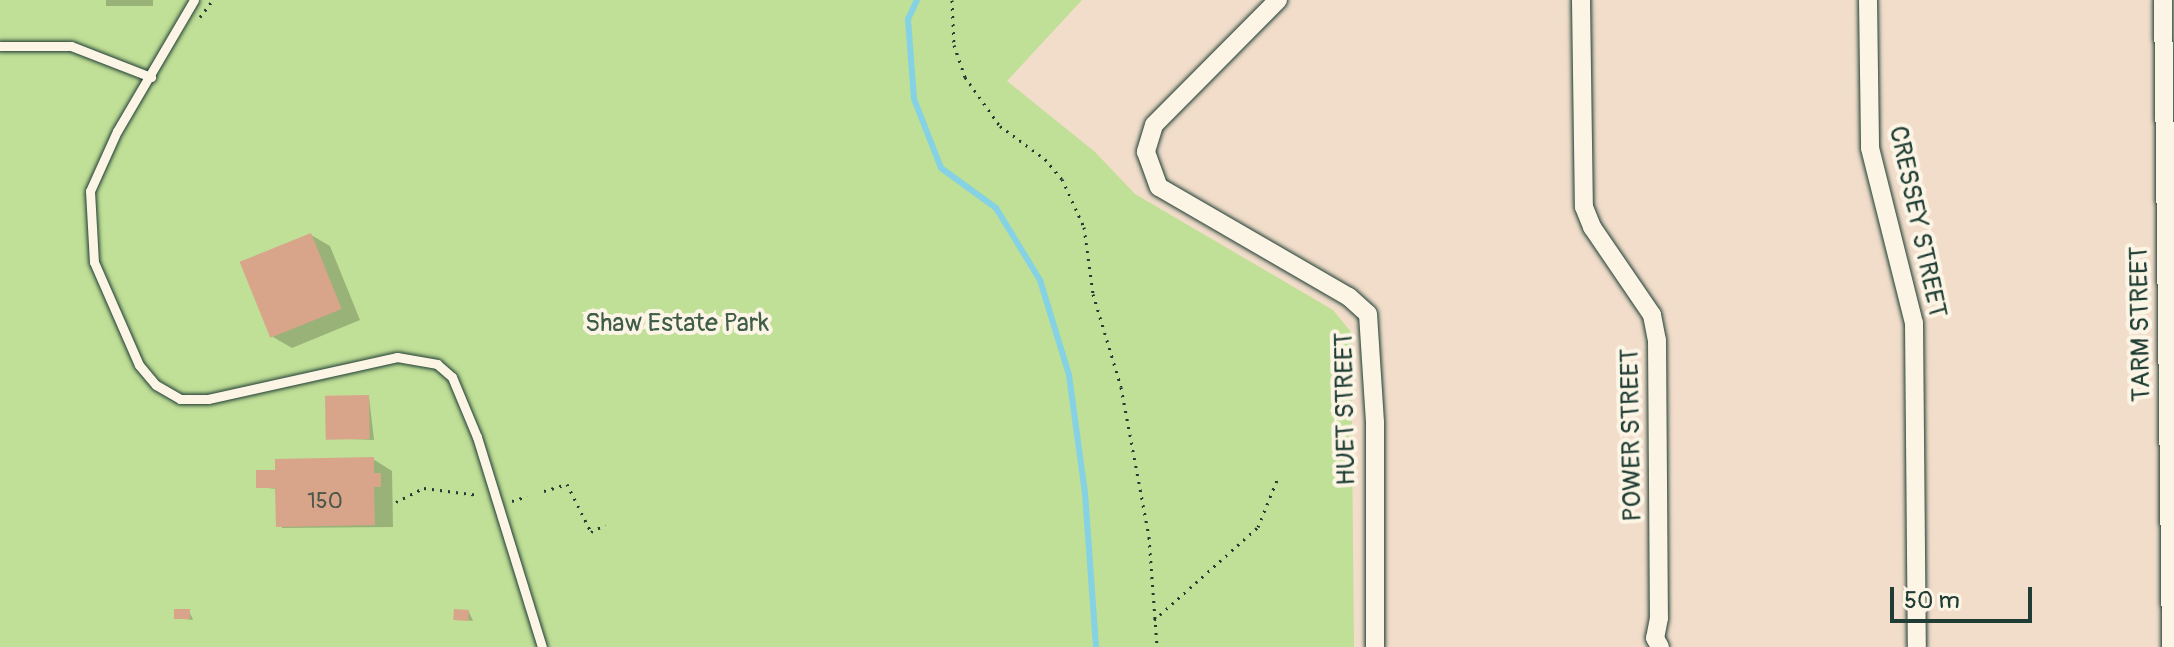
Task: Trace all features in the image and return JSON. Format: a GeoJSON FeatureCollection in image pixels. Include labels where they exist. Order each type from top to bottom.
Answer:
{"type":"FeatureCollection","features":[{"type":"Feature","properties":{"kind":"street","name":"HUET STREET"},"geometry":{"type":"LineString","coordinates":[[1278,0],[1154,125],[1146,147],[1159,187],[1349,297],[1368,314],[1374,376],[1375,647]]}},
{"type":"Feature","properties":{"kind":"street","name":"POWER STREET"},"geometry":{"type":"LineString","coordinates":[[1581,0],[1584,207],[1652,315],[1657,340],[1659,618],[1655,638],[1660,647]]}},
{"type":"Feature","properties":{"kind":"street","name":"CRESSEY STREET"},"geometry":{"type":"LineString","coordinates":[[1868,0],[1870,148],[1914,333],[1917,647]]}},
{"type":"Feature","properties":{"kind":"street","name":"TARM STREET"},"geometry":{"type":"LineString","coordinates":[[2163,0],[2171,647]]}},
{"type":"Feature","properties":{"kind":"lane"},"geometry":{"type":"LineString","coordinates":[[194,0],[90,191],[94,262],[139,365],[156,385],[180,399],[208,399],[397,357],[437,364],[452,377],[477,437],[542,647]]}},
{"type":"Feature","properties":{"kind":"lane"},"geometry":{"type":"LineString","coordinates":[[0,46],[71,46],[151,77]]}},
{"type":"Feature","properties":{"kind":"path"},"geometry":{"type":"LineString","coordinates":[[952,0],[954,45],[965,77],[1000,126],[1045,159],[1062,179],[1084,227],[1093,294],[1121,387],[1149,537],[1157,647]]}},
{"type":"Feature","properties":{"kind":"path"},"geometry":{"type":"LineString","coordinates":[[1154,620],[1258,527],[1277,480]]}},
{"type":"Feature","properties":{"kind":"path"},"geometry":{"type":"LineString","coordinates":[[544,491],[567,484],[591,532],[605,525]]}},
{"type":"Feature","properties":{"kind":"path"},"geometry":{"type":"LineString","coordinates":[[396,502],[424,488],[480,495],[484,509]]}},
{"type":"Feature","properties":{"kind":"path"},"geometry":{"type":"LineString","coordinates":[[508,502],[527,496]]}},
{"type":"Feature","properties":{"kind":"green space","name":"Shaw Estate Park"},"geometry":{"type":"Polygon","coordinates":[[[0,0],[1082,0],[1007,81],[1095,152],[1135,194],[1333,310],[1351,332],[1354,647],[0,647],[0,0]]]}},
{"type":"Feature","properties":{"kind":"building"},"geometry":{"type":"Polygon","coordinates":[[[311,233],[342,309],[270,338],[240,262],[311,233]]]}},
{"type":"Feature","properties":{"kind":"building"},"geometry":{"type":"Polygon","coordinates":[[[369,395],[370,439],[326,440],[325,396],[369,395]]]}},
{"type":"Feature","properties":{"kind":"building"},"geometry":{"type":"Polygon","coordinates":[[[374,457],[374,473],[381,473],[381,487],[374,487],[375,525],[276,527],[275,488],[256,488],[256,470],[275,470],[275,459],[374,457]]]}},
{"type":"Feature","properties":{"kind":"building"},"geometry":{"type":"Polygon","coordinates":[[[174,609],[190,609],[190,619],[174,619],[174,609]]]}},
{"type":"Feature","properties":{"kind":"building"},"geometry":{"type":"Polygon","coordinates":[[[454,609],[469,610],[468,621],[453,620],[454,609]]]}},
{"type":"Feature","properties":{"kind":"waterway"},"geometry":{"type":"LineString","coordinates":[[917,0],[908,19],[914,99],[941,168],[996,208],[1040,280],[1069,375],[1085,493],[1096,647]]}}]}
